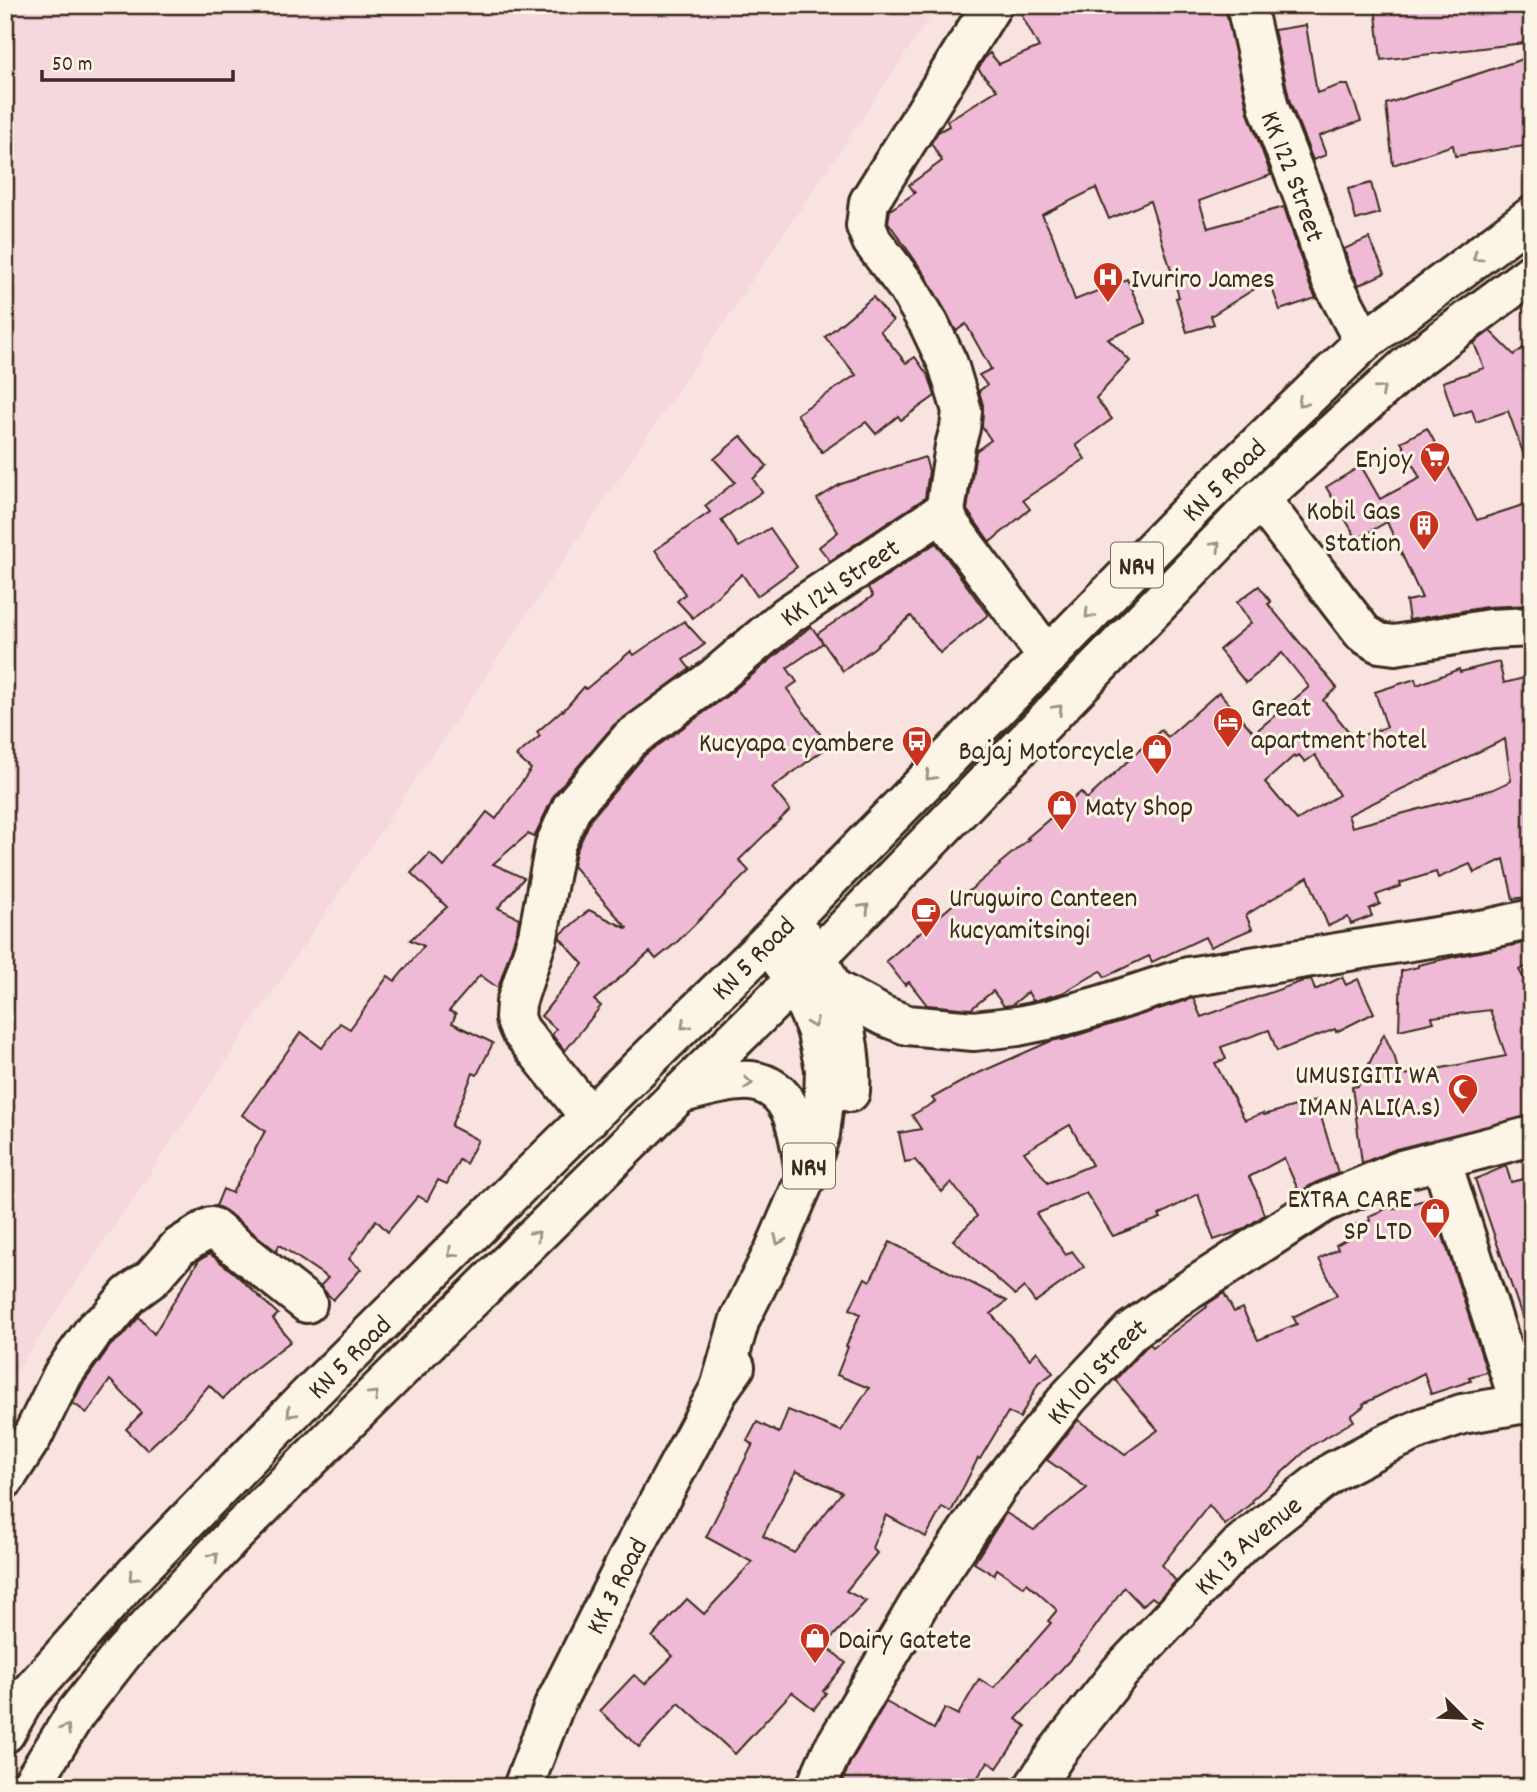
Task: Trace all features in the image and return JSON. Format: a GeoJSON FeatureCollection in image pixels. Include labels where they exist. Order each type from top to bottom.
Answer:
{"type":"FeatureCollection","features":[{"type":"Feature","properties":{"kind":"main road"},"geometry":{"type":"LineString","coordinates":[[992,5],[869,202],[866,226],[872,241],[907,287],[929,324],[948,365],[962,411],[945,512],[950,525],[1048,657]]}},
{"type":"Feature","properties":{"kind":"main road","name":"KK 122 Street"},"geometry":{"type":"LineString","coordinates":[[1245,5],[1269,107],[1331,279],[1364,342]]}},
{"type":"Feature","properties":{"kind":"main road","name":"KN 5 Road"},"geometry":{"type":"LineString","coordinates":[[5,1733],[25,1698],[145,1563],[303,1401],[779,931],[1200,501],[1364,342],[1532,216]]}},
{"type":"Feature","properties":{"kind":"main road","name":"KN 5 Road"},"geometry":{"type":"LineString","coordinates":[[30,1787],[76,1713],[123,1653],[229,1541],[681,1093],[815,975],[1260,499],[1408,365],[1532,273]]}},
{"type":"Feature","properties":{"kind":"main road"},"geometry":{"type":"LineString","coordinates":[[1260,499],[1363,634],[1379,643],[1395,645],[1490,629],[1532,627]]}},
{"type":"Feature","properties":{"kind":"main road","name":"KK 124 Street"},"geometry":{"type":"LineString","coordinates":[[590,1117],[520,1030],[515,1018],[516,1003],[538,936],[555,845],[572,807],[630,739],[713,679],[788,615],[945,512]]}},
{"type":"Feature","properties":{"kind":"main road"},"geometry":{"type":"LineString","coordinates":[[815,975],[884,1016],[907,1025],[974,1031],[1052,1019],[1188,976],[1492,928],[1532,919]]}},
{"type":"Feature","properties":{"kind":"main road","name":"NR4"},"geometry":{"type":"LineString","coordinates":[[720,1388],[761,1329],[791,1275],[831,1180],[849,1109],[851,1074],[845,1030],[815,975],[779,931]]}},
{"type":"Feature","properties":{"kind":"main road","name":"NR4"},"geometry":{"type":"LineString","coordinates":[[720,1388],[740,1319],[774,1251],[806,1177],[820,1134],[825,1068],[816,1029],[815,975]]}},
{"type":"Feature","properties":{"kind":"main road"},"geometry":{"type":"LineString","coordinates":[[681,1093],[750,1081],[764,1084],[778,1092],[797,1126],[806,1177]]}},
{"type":"Feature","properties":{"kind":"main road","name":"KK 101 Street"},"geometry":{"type":"LineString","coordinates":[[816,1787],[831,1753],[920,1602],[998,1486],[1069,1397],[1131,1331],[1323,1203],[1402,1170],[1532,1136]]}},
{"type":"Feature","properties":{"kind":"main road"},"geometry":{"type":"LineString","coordinates":[[1441,1160],[1526,1405]]}},
{"type":"Feature","properties":{"kind":"main road"},"geometry":{"type":"LineString","coordinates":[[5,1479],[32,1437],[63,1374],[95,1329],[108,1320],[129,1295],[152,1278],[179,1247],[211,1227],[307,1303]]}},
{"type":"Feature","properties":{"kind":"main road","name":"KK 3 Road"},"geometry":{"type":"LineString","coordinates":[[523,1787],[560,1694],[627,1561],[720,1388]]}},
{"type":"Feature","properties":{"kind":"main road","name":"KK 13 Avenue"},"geometry":{"type":"LineString","coordinates":[[1034,1787],[1057,1752],[1120,1672],[1241,1544],[1334,1471],[1422,1428],[1462,1414],[1526,1405]]}},
{"type":"Feature","properties":{"kind":"shaded area"},"geometry":{"type":"Polygon","coordinates":[[[5,5],[938,5],[5,1388],[5,5]]]}},
{"type":"Feature","properties":{"kind":"building"},"geometry":{"type":"Polygon","coordinates":[[[1032,5],[1225,5],[1248,113],[1271,175],[1199,201],[1208,228],[1284,207],[1316,298],[1280,310],[1269,280],[1211,316],[1214,324],[1187,332],[1150,201],[1109,219],[1096,188],[1042,215],[1053,237],[1075,300],[1127,279],[1146,323],[1108,339],[1130,361],[1096,398],[1112,419],[1076,445],[1085,459],[1023,500],[1030,509],[990,542],[967,510],[976,451],[991,440],[982,427],[983,405],[979,391],[987,385],[979,375],[991,369],[966,324],[956,331],[926,276],[888,222],[890,210],[915,193],[909,185],[942,161],[931,143],[938,132],[949,126],[947,121],[997,90],[978,69],[984,59],[990,53],[999,64],[1039,47],[1020,12],[1032,5]]]}},
{"type":"Feature","properties":{"kind":"building"},"geometry":{"type":"Polygon","coordinates":[[[1375,5],[1532,5],[1532,42],[1381,60],[1375,5]]]}},
{"type":"Feature","properties":{"kind":"building"},"geometry":{"type":"Polygon","coordinates":[[[1306,25],[1317,93],[1348,85],[1361,121],[1319,136],[1326,155],[1313,160],[1290,102],[1274,30],[1306,25]]]}},
{"type":"Feature","properties":{"kind":"building"},"geometry":{"type":"Polygon","coordinates":[[[1532,56],[1532,145],[1455,156],[1453,145],[1393,165],[1386,104],[1532,56]]]}},
{"type":"Feature","properties":{"kind":"building"},"geometry":{"type":"Polygon","coordinates":[[[1371,183],[1379,213],[1356,220],[1348,189],[1371,183]]]}},
{"type":"Feature","properties":{"kind":"building"},"geometry":{"type":"Polygon","coordinates":[[[1369,238],[1385,273],[1359,285],[1344,249],[1369,238]]]}},
{"type":"Feature","properties":{"kind":"building"},"geometry":{"type":"Polygon","coordinates":[[[873,297],[893,321],[880,331],[906,363],[915,357],[929,377],[935,396],[901,420],[898,416],[876,434],[866,422],[822,452],[797,414],[856,375],[825,337],[873,297]]]}},
{"type":"Feature","properties":{"kind":"building"},"geometry":{"type":"Polygon","coordinates":[[[1490,331],[1514,355],[1532,341],[1532,469],[1529,469],[1508,411],[1476,422],[1472,410],[1454,416],[1443,382],[1484,368],[1474,343],[1490,331]]]}},
{"type":"Feature","properties":{"kind":"building"},"geometry":{"type":"Polygon","coordinates":[[[1427,428],[1477,520],[1532,502],[1532,605],[1486,607],[1409,620],[1406,601],[1422,598],[1387,522],[1357,539],[1326,487],[1361,466],[1380,499],[1420,478],[1401,442],[1427,428]]]}},
{"type":"Feature","properties":{"kind":"building"},"geometry":{"type":"Polygon","coordinates":[[[741,436],[767,466],[753,479],[762,492],[721,520],[739,547],[770,528],[797,567],[757,596],[742,574],[693,618],[677,601],[685,594],[655,550],[710,512],[705,506],[735,482],[714,459],[741,436]]]}},
{"type":"Feature","properties":{"kind":"building"},"geometry":{"type":"Polygon","coordinates":[[[925,457],[929,471],[925,498],[830,561],[819,547],[838,532],[817,499],[841,484],[925,457]]]}},
{"type":"Feature","properties":{"kind":"building"},"geometry":{"type":"Polygon","coordinates":[[[936,543],[988,615],[940,653],[911,616],[843,671],[817,634],[873,596],[868,588],[936,543]]]}},
{"type":"Feature","properties":{"kind":"building"},"geometry":{"type":"Polygon","coordinates":[[[1259,586],[1271,602],[1268,604],[1337,688],[1323,700],[1354,738],[1387,727],[1375,692],[1415,679],[1417,685],[1459,669],[1460,672],[1499,662],[1504,683],[1532,676],[1532,896],[1513,899],[1504,859],[1474,873],[1470,864],[1438,878],[1436,872],[1400,883],[1401,886],[1376,895],[1380,904],[1369,909],[1372,916],[1351,924],[1348,917],[1328,926],[1308,877],[1246,915],[1252,929],[1210,947],[1205,937],[1152,962],[1149,956],[1105,977],[1101,971],[1062,993],[1033,1001],[1028,992],[1012,1005],[1004,1006],[993,991],[971,1009],[927,1005],[909,982],[905,985],[886,961],[1000,865],[1081,792],[1087,799],[1161,730],[1168,737],[1219,692],[1254,733],[1309,687],[1282,653],[1246,683],[1219,650],[1251,623],[1237,602],[1259,586]],[[1505,739],[1348,815],[1352,827],[1494,789],[1511,781],[1505,739]],[[1299,755],[1296,758],[1294,756],[1265,782],[1297,820],[1339,795],[1315,755],[1305,762],[1299,755]]]}},
{"type":"Feature","properties":{"kind":"building"},"geometry":{"type":"Polygon","coordinates":[[[684,621],[705,644],[683,660],[690,669],[614,725],[555,793],[534,837],[528,834],[493,864],[524,878],[498,908],[519,918],[517,931],[498,988],[480,975],[449,1011],[456,1014],[452,1023],[493,1043],[477,1075],[473,1073],[451,1126],[478,1140],[466,1164],[459,1160],[447,1184],[438,1180],[427,1201],[418,1196],[388,1232],[376,1220],[349,1259],[361,1269],[333,1300],[320,1286],[328,1278],[279,1245],[276,1251],[225,1210],[216,1206],[223,1189],[232,1193],[265,1131],[242,1115],[301,1032],[322,1048],[340,1023],[350,1029],[388,976],[395,981],[424,946],[410,940],[447,907],[411,873],[430,853],[444,867],[487,812],[496,819],[531,769],[516,756],[540,736],[537,732],[563,711],[584,687],[586,689],[631,651],[634,655],[684,621]]]}},
{"type":"Feature","properties":{"kind":"building"},"geometry":{"type":"Polygon","coordinates":[[[811,626],[823,643],[787,668],[797,682],[787,689],[829,746],[772,788],[790,810],[739,860],[749,871],[676,943],[656,959],[650,952],[594,1000],[601,1006],[565,1051],[552,1035],[556,1029],[541,1016],[583,964],[560,935],[589,910],[628,929],[573,866],[576,852],[591,819],[645,755],[727,696],[811,626]]]}},
{"type":"Feature","properties":{"kind":"building"},"geometry":{"type":"Polygon","coordinates":[[[1530,942],[1532,964],[1519,970],[1532,992],[1532,1115],[1396,1149],[1362,1163],[1352,1087],[1358,1086],[1384,1034],[1395,1058],[1399,1076],[1506,1056],[1490,1010],[1432,1017],[1434,1022],[1399,1030],[1401,971],[1458,956],[1530,942]]]}},
{"type":"Feature","properties":{"kind":"building"},"geometry":{"type":"Polygon","coordinates":[[[1342,977],[1346,985],[1358,979],[1374,1013],[1336,1032],[1335,1029],[1277,1051],[1269,1030],[1221,1047],[1226,1059],[1215,1063],[1245,1120],[1316,1100],[1338,1173],[1299,1192],[1284,1158],[1249,1177],[1264,1215],[1242,1230],[1214,1240],[1198,1194],[1159,1215],[1161,1218],[1113,1236],[1086,1193],[1036,1214],[1066,1255],[1072,1251],[1084,1267],[1035,1302],[1024,1287],[1015,1295],[953,1240],[977,1216],[951,1182],[942,1192],[915,1160],[905,1162],[899,1133],[921,1129],[912,1115],[935,1102],[932,1098],[972,1076],[1051,1041],[1062,1040],[1193,998],[1201,1017],[1311,979],[1315,990],[1342,977]],[[1070,1125],[1024,1152],[1048,1183],[1092,1165],[1070,1125]]]}},
{"type":"Feature","properties":{"kind":"building"},"geometry":{"type":"Polygon","coordinates":[[[1506,1166],[1511,1182],[1532,1177],[1532,1334],[1528,1334],[1475,1179],[1506,1166]]]}},
{"type":"Feature","properties":{"kind":"building"},"geometry":{"type":"Polygon","coordinates":[[[1428,1199],[1441,1230],[1487,1372],[1469,1377],[1471,1381],[1431,1394],[1424,1373],[1363,1404],[1364,1406],[1351,1416],[1354,1421],[1311,1446],[1225,1525],[1209,1505],[1162,1565],[1176,1581],[1157,1601],[1152,1597],[1142,1606],[1124,1587],[1077,1652],[1016,1719],[1026,1726],[997,1768],[988,1762],[971,1787],[840,1787],[850,1763],[886,1702],[934,1729],[945,1708],[958,1715],[979,1679],[994,1688],[1051,1623],[1048,1621],[1057,1610],[1027,1583],[1024,1587],[997,1569],[994,1575],[974,1563],[1006,1513],[1034,1530],[1087,1488],[1047,1460],[1078,1420],[1125,1454],[1158,1430],[1115,1380],[1145,1348],[1150,1344],[1153,1347],[1224,1293],[1234,1312],[1242,1308],[1258,1340],[1297,1324],[1293,1317],[1337,1295],[1319,1259],[1338,1249],[1336,1245],[1355,1235],[1351,1225],[1370,1221],[1369,1216],[1392,1206],[1393,1209],[1428,1199]]]}},
{"type":"Feature","properties":{"kind":"building"},"geometry":{"type":"Polygon","coordinates":[[[890,1242],[1007,1301],[991,1314],[1030,1359],[1037,1351],[1053,1373],[1038,1384],[1020,1418],[1008,1412],[980,1459],[978,1458],[951,1512],[942,1507],[926,1537],[886,1515],[872,1548],[877,1553],[846,1591],[866,1601],[825,1645],[846,1663],[823,1691],[826,1693],[814,1709],[792,1692],[735,1754],[679,1703],[639,1747],[600,1711],[634,1675],[645,1684],[673,1656],[652,1637],[687,1599],[704,1614],[752,1562],[706,1537],[753,1444],[747,1441],[757,1422],[779,1433],[788,1410],[841,1431],[869,1388],[837,1375],[860,1314],[850,1309],[865,1278],[870,1281],[890,1242]],[[796,1471],[763,1536],[794,1553],[842,1492],[796,1471]]]}},
{"type":"Feature","properties":{"kind":"building"},"geometry":{"type":"Polygon","coordinates":[[[210,1254],[278,1314],[273,1319],[291,1341],[244,1377],[223,1399],[209,1385],[182,1417],[147,1450],[126,1429],[142,1413],[110,1380],[87,1413],[73,1403],[82,1385],[111,1345],[125,1334],[139,1317],[154,1334],[199,1260],[210,1254]]]}},
{"type":"Feature","properties":{"kind":"place","name":"Ivuriro James"},"geometry":{"type":"Point","coordinates":[1108,304]}},
{"type":"Feature","properties":{"kind":"place","name":"Enjoy"},"geometry":{"type":"Point","coordinates":[1435,484]}},
{"type":"Feature","properties":{"kind":"place","name":"Kobil Gas Station"},"geometry":{"type":"Point","coordinates":[1424,552]}},
{"type":"Feature","properties":{"kind":"place","name":"Great apartment hotel"},"geometry":{"type":"Point","coordinates":[1228,749]}},
{"type":"Feature","properties":{"kind":"place","name":"Kucyapa cyambere"},"geometry":{"type":"Point","coordinates":[917,768]}},
{"type":"Feature","properties":{"kind":"place","name":"Bajaj Motorcycle"},"geometry":{"type":"Point","coordinates":[1157,776]}},
{"type":"Feature","properties":{"kind":"place","name":"Maty Shop"},"geometry":{"type":"Point","coordinates":[1062,832]}},
{"type":"Feature","properties":{"kind":"place","name":"Urugwiro Canteen kucyamitsingi"},"geometry":{"type":"Point","coordinates":[926,939]}},
{"type":"Feature","properties":{"kind":"place","name":"UMUSIGITI WA IMAN ALI(A.s)"},"geometry":{"type":"Point","coordinates":[1463,1116]}},
{"type":"Feature","properties":{"kind":"place","name":"EXTRA CARE SP LTD"},"geometry":{"type":"Point","coordinates":[1435,1240]}},
{"type":"Feature","properties":{"kind":"place","name":"Dairy Gatete"},"geometry":{"type":"Point","coordinates":[815,1665]}}]}
